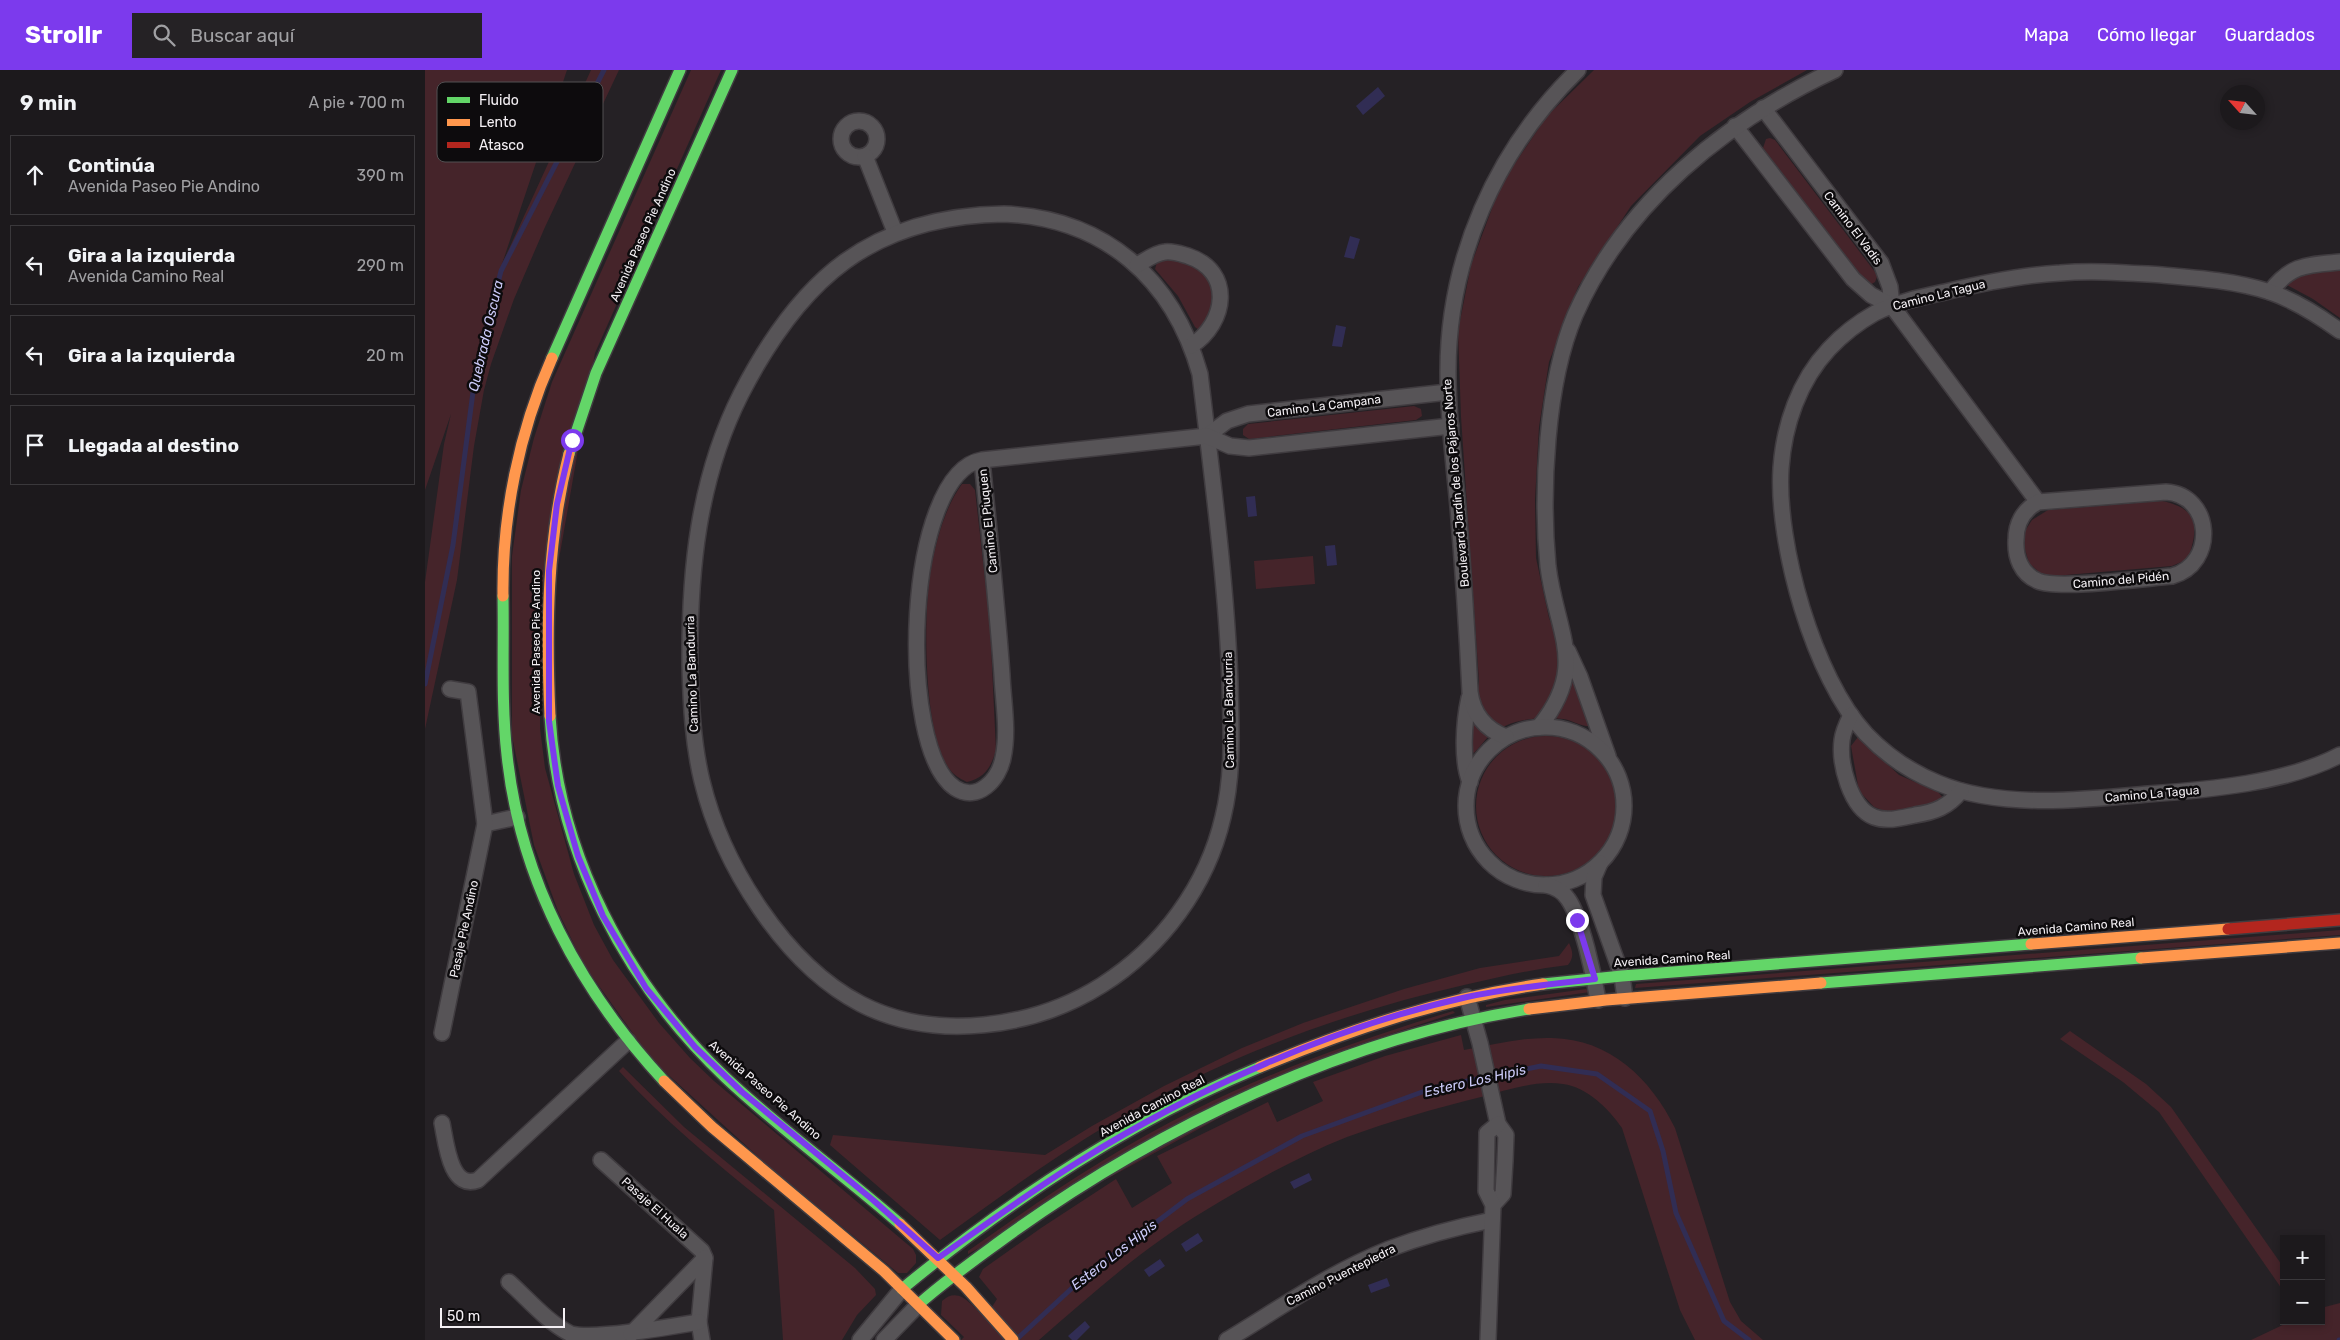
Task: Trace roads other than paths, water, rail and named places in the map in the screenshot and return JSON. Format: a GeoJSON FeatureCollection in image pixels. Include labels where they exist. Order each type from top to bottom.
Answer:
{"type":"FeatureCollection","features":[{"type":"Feature","properties":{"kind":"main road"},"geometry":{"type":"LineString","coordinates":[[680,70],[550,362],[528,423],[518,462],[507,518],[503,585],[502,700],[508,770],[517,817],[539,889],[565,947],[597,1000],[628,1041],[667,1086],[694,1111],[845,1238],[919,1304],[954,1340]]}},
{"type":"Feature","properties":{"kind":"main road","name":"Avenida Paseo Pie Andino"},"geometry":{"type":"LineString","coordinates":[[732,70],[596,373],[583,406],[564,472],[549,571],[549,721],[558,786],[578,856],[603,916],[633,969],[659,1006],[718,1070],[873,1200],[938,1258],[990,1312],[1013,1340]]}},
{"type":"Feature","properties":{"kind":"main road","name":"Avenida Camino Real"},"geometry":{"type":"LineString","coordinates":[[902,1289],[938,1258],[1009,1207],[1081,1160],[1207,1092],[1269,1063],[1357,1029],[1467,997],[1622,976],[2340,920]]}},
{"type":"Feature","properties":{"kind":"main road"},"geometry":{"type":"LineString","coordinates":[[919,1304],[1061,1198],[1177,1131],[1318,1068],[1408,1037],[1474,1018],[1599,1000],[2340,943]]}},
{"type":"Feature","properties":{"kind":"street"},"geometry":{"type":"LineString","coordinates":[[1539,727],[1556,704],[1563,688],[1567,669],[1565,645],[1549,567],[1546,503],[1550,422],[1566,341],[1575,317],[1593,280],[1633,224],[1681,171],[1735,126],[1795,89],[1835,70]]}},
{"type":"Feature","properties":{"kind":"street","name":"Boulevard Jardín de los Pájaros Norte"},"geometry":{"type":"LineString","coordinates":[[1506,737],[1497,734],[1481,721],[1471,702],[1465,587],[1448,392],[1448,354],[1453,304],[1463,262],[1476,221],[1495,181],[1525,131],[1575,71]]}},
{"type":"Feature","properties":{"kind":"street","name":"Camino El Vadis"},"geometry":{"type":"LineString","coordinates":[[1763,108],[1881,263],[1890,287],[1892,306]]}},
{"type":"Feature","properties":{"kind":"street"},"geometry":{"type":"LineString","coordinates":[[1735,126],[1853,280],[1871,295],[1892,306],[2038,502]]}},
{"type":"Feature","properties":{"kind":"street"},"geometry":{"type":"LineString","coordinates":[[865,156],[895,232]]}},
{"type":"Feature","properties":{"kind":"street","name":"Camino La Bandurria"},"geometry":{"type":"LineString","coordinates":[[1004,214],[1041,217],[1091,234],[1113,246],[1137,265],[1170,303],[1191,346],[1201,374],[1227,621],[1231,764],[1224,814],[1218,836],[1200,879],[1188,900],[1160,936],[1121,972],[1077,998],[1036,1014],[993,1023],[934,1024],[897,1018],[880,1013],[852,999],[817,972],[775,928],[744,882],[717,829],[701,778],[694,735],[690,663],[691,585],[698,526],[709,475],[726,427],[758,363],[792,313],[821,281],[849,258],[895,232],[916,225],[961,216],[1004,214]]}},
{"type":"Feature","properties":{"kind":"street"},"geometry":{"type":"LineString","coordinates":[[1137,265],[1158,253],[1171,251],[1204,263],[1215,275],[1220,295],[1216,319],[1207,334],[1191,346]]}},
{"type":"Feature","properties":{"kind":"street"},"geometry":{"type":"LineString","coordinates":[[2270,292],[2280,278],[2290,271],[2340,262]]}},
{"type":"Feature","properties":{"kind":"street","name":"Camino La Tagua"},"geometry":{"type":"LineString","coordinates":[[2340,331],[2305,308],[2270,292],[2232,283],[2120,272],[2072,272],[2031,276],[1976,285],[1892,306],[1876,313],[1832,345],[1811,372],[1792,413],[1781,466],[1784,521],[1798,591],[1820,656],[1851,715],[1865,733],[1899,762],[1939,784],[1961,791],[1996,796],[2067,800],[2195,791],[2291,773],[2310,768],[2340,755]]}},
{"type":"Feature","properties":{"kind":"street","name":"Camino La Campana"},"geometry":{"type":"LineString","coordinates":[[1207,436],[1227,421],[1248,414],[1448,392]]}},
{"type":"Feature","properties":{"kind":"street"},"geometry":{"type":"LineString","coordinates":[[982,460],[1207,436],[1230,446],[1249,448],[1451,426]]}},
{"type":"Feature","properties":{"kind":"street","name":"Camino El Piuquen"},"geometry":{"type":"LineString","coordinates":[[982,460],[997,607],[1005,733],[1004,757],[999,771],[988,786],[971,792],[959,790],[949,783],[939,768],[927,741],[919,697],[918,617],[924,558],[934,518],[959,472],[970,464],[982,460]]}},
{"type":"Feature","properties":{"kind":"street","name":"Camino del Pidén"},"geometry":{"type":"LineString","coordinates":[[2166,492],[2178,494],[2190,501],[2199,513],[2203,530],[2201,551],[2191,567],[2172,576],[2056,585],[2039,582],[2024,570],[2015,547],[2021,517],[2027,509],[2038,502],[2166,492]]}},
{"type":"Feature","properties":{"kind":"street"},"geometry":{"type":"LineString","coordinates":[[1565,645],[1580,677],[1621,787],[1623,811],[1616,840],[1593,877],[1593,895],[1622,976],[1625,998]]}},
{"type":"Feature","properties":{"kind":"street","name":"Pasaje Pie Andino"},"geometry":{"type":"LineString","coordinates":[[442,1033],[485,824],[468,692],[450,689]]}},
{"type":"Feature","properties":{"kind":"street","name":"Boulevard Jardín de los Pájaros Norte"},"geometry":{"type":"LineString","coordinates":[[1470,692],[1465,755],[1466,769],[1470,782]]}},
{"type":"Feature","properties":{"kind":"street"},"geometry":{"type":"LineString","coordinates":[[1851,715],[1844,733],[1842,750],[1851,796],[1866,814],[1888,820],[1930,813],[1947,806],[1961,791]]}},
{"type":"Feature","properties":{"kind":"street"},"geometry":{"type":"LineString","coordinates":[[1602,860],[1587,872],[1571,880],[1546,884],[1519,880],[1507,875],[1486,858],[1472,835],[1467,809],[1470,782],[1481,761],[1492,748],[1506,737],[1539,727],[1561,728],[1593,743],[1609,759]]}},
{"type":"Feature","properties":{"kind":"street"},"geometry":{"type":"LineString","coordinates":[[485,824],[517,817]]}},
{"type":"Feature","properties":{"kind":"street"},"geometry":{"type":"LineString","coordinates":[[1546,884],[1563,894],[1572,906],[1595,979],[1599,1000]]}},
{"type":"Feature","properties":{"kind":"street"},"geometry":{"type":"LineString","coordinates":[[1467,997],[1474,1018],[1498,1124],[1487,1133],[1486,1191],[1493,1213],[1488,1340]]}},
{"type":"Feature","properties":{"kind":"street"},"geometry":{"type":"LineString","coordinates":[[442,1123],[454,1169],[468,1182],[478,1180],[628,1041]]}},
{"type":"Feature","properties":{"kind":"street","name":"Pasaje El Huala"},"geometry":{"type":"LineString","coordinates":[[601,1160],[698,1246],[705,1258]]}},
{"type":"Feature","properties":{"kind":"street","name":"Camino Puentepiedra"},"geometry":{"type":"LineString","coordinates":[[1227,1340],[1303,1292],[1389,1249],[1493,1213]]}},
{"type":"Feature","properties":{"kind":"street"},"geometry":{"type":"LineString","coordinates":[[702,1340],[699,1322],[705,1258]]}},
{"type":"Feature","properties":{"kind":"street"},"geometry":{"type":"LineString","coordinates":[[631,1334],[705,1258]]}},
{"type":"Feature","properties":{"kind":"street"},"geometry":{"type":"LineString","coordinates":[[509,1282],[556,1324],[571,1334],[593,1338],[631,1334],[699,1322]]}},
{"type":"Feature","properties":{"kind":"street"},"geometry":{"type":"LineString","coordinates":[[860,1340],[902,1289]]}},
{"type":"Feature","properties":{"kind":"street"},"geometry":{"type":"LineString","coordinates":[[884,1340],[919,1304]]}},
{"type":"Feature","properties":{"kind":"waterway","name":"Quebrada Oscura"},"geometry":{"type":"LineString","coordinates":[[598,82],[604,70]]}},
{"type":"Feature","properties":{"kind":"waterway","name":"Quebrada Oscura"},"geometry":{"type":"LineString","coordinates":[[425,684],[453,545],[476,369],[501,271],[557,162]]}},
{"type":"Feature","properties":{"kind":"waterway","name":"Estero Los Hipis"},"geometry":{"type":"LineString","coordinates":[[1018,1338],[1084,1277],[1187,1199],[1302,1136],[1433,1088],[1541,1066],[1597,1074],[1650,1111],[1663,1151],[1676,1213],[1724,1321],[1749,1340]]}}]}
